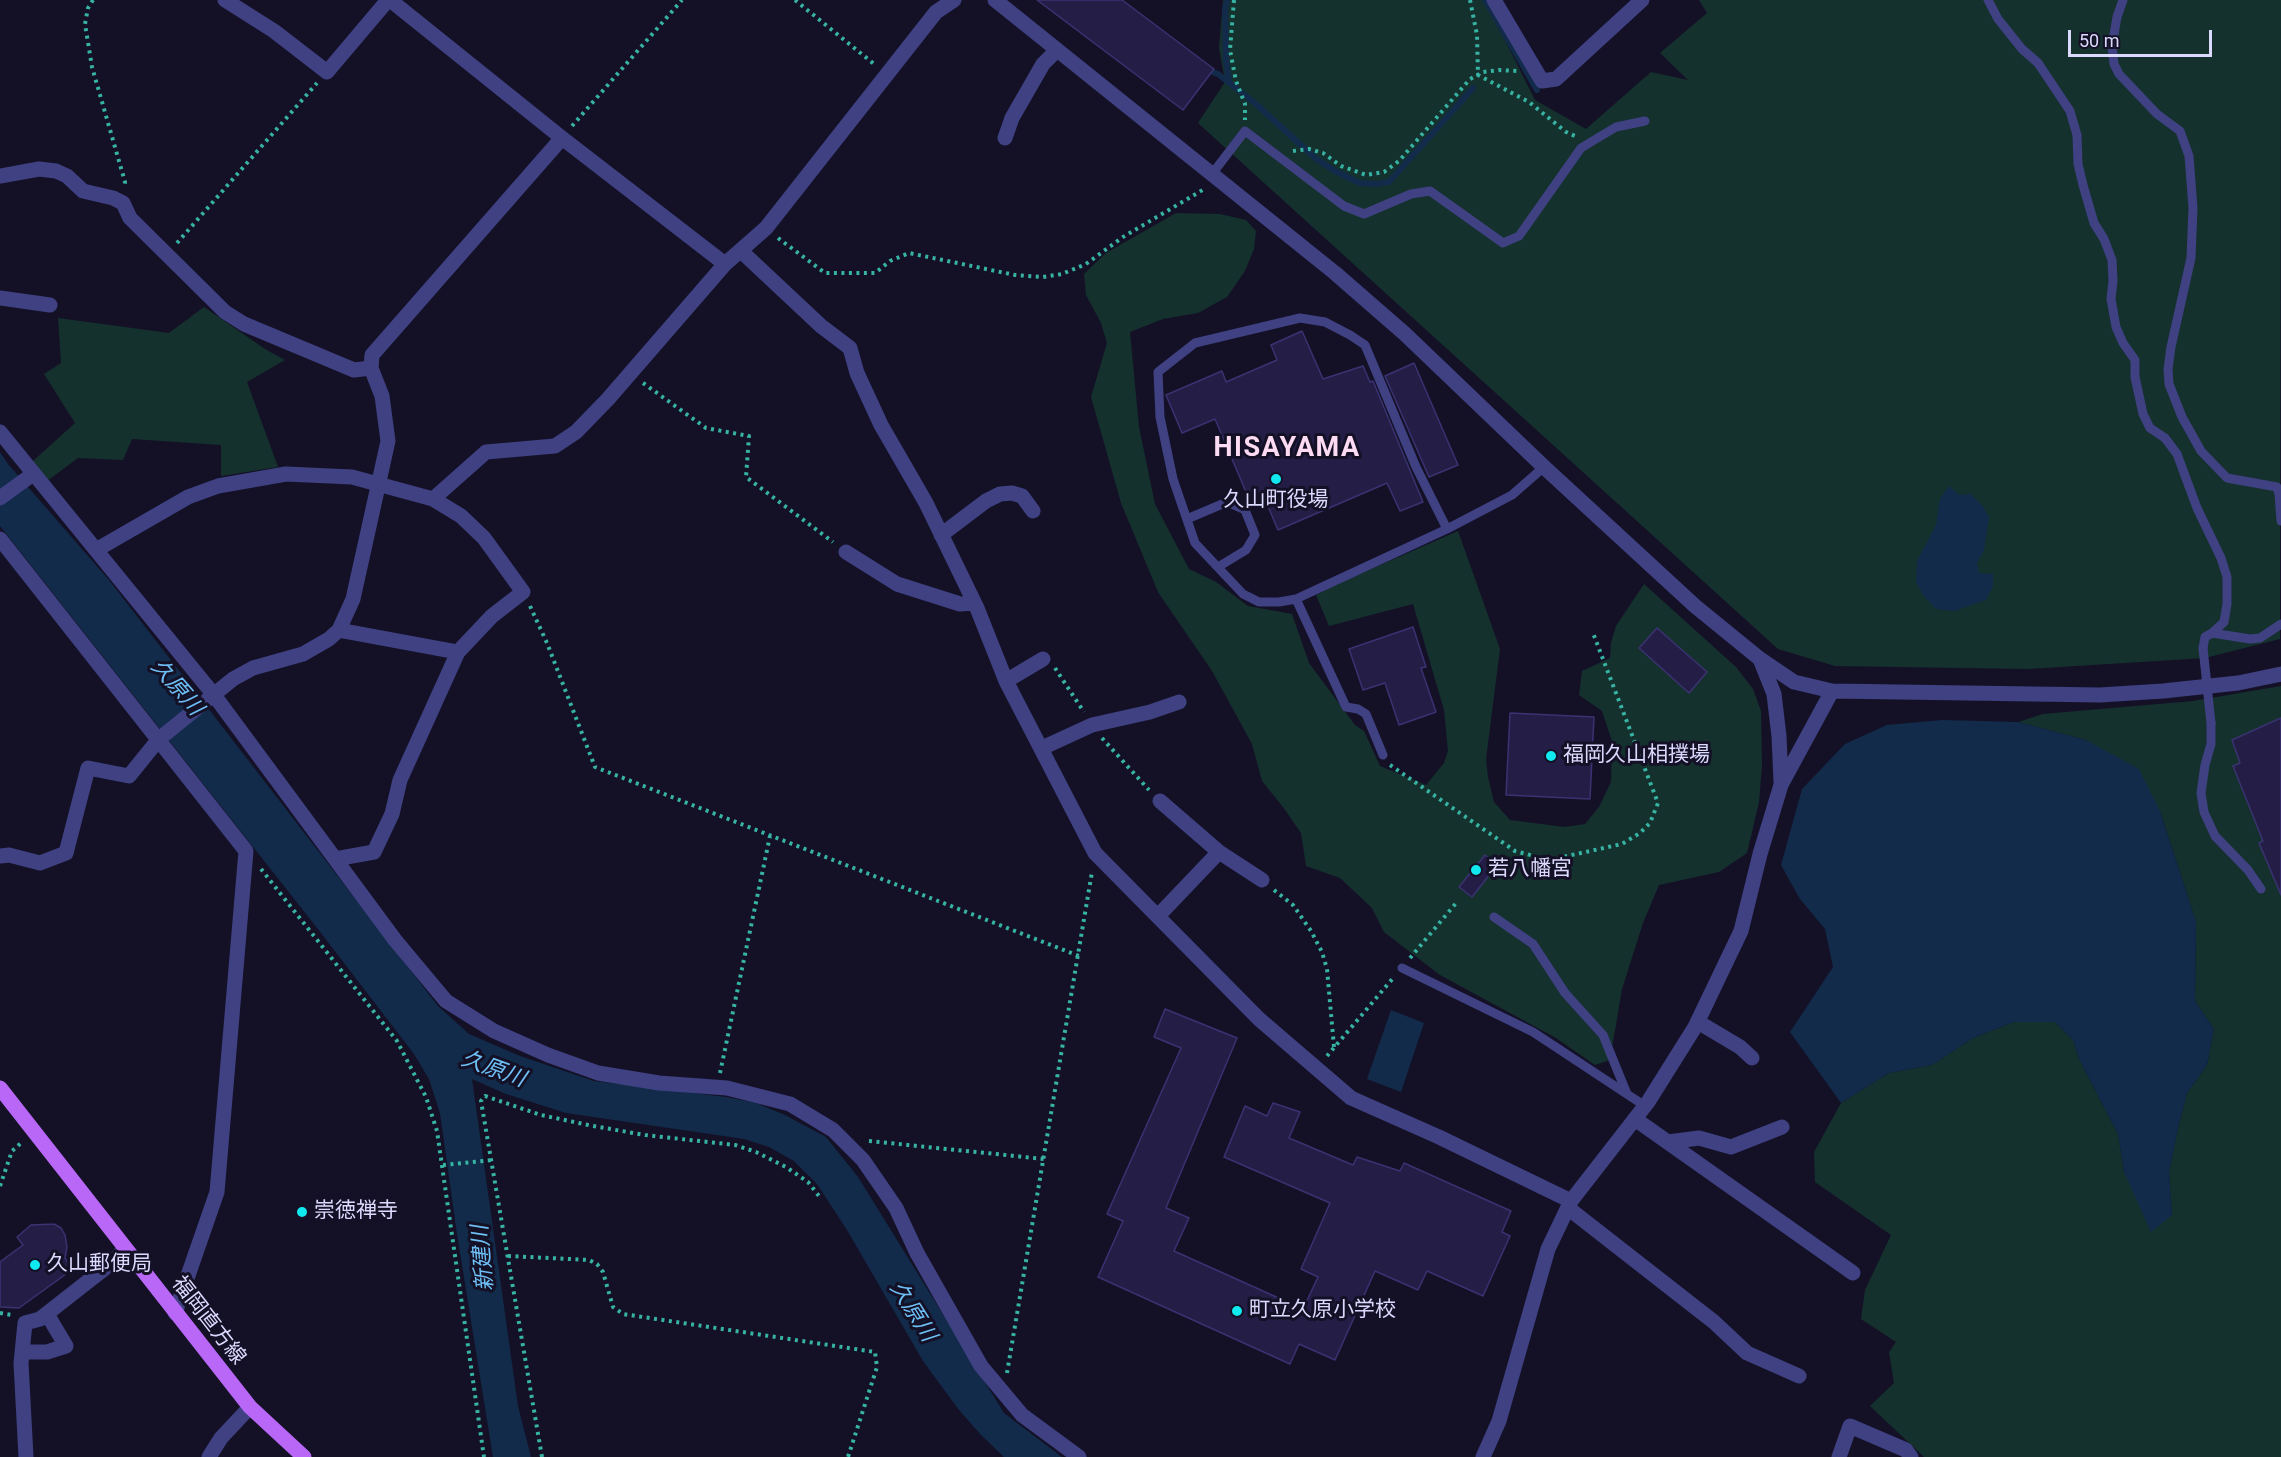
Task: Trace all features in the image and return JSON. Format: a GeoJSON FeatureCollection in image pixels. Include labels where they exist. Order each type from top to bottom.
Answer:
{"type":"FeatureCollection","features":[{"type":"Feature","properties":{"kind":"main road","name":"福岡直方線"},"geometry":{"type":"LineString","coordinates":[[0,1088],[250,1407],[304,1457]]}},
{"type":"Feature","properties":{"kind":"street"},"geometry":{"type":"LineString","coordinates":[[225,0],[274,31],[327,72],[389,0],[562,138],[726,264]]}},
{"type":"Feature","properties":{"kind":"street"},"geometry":{"type":"LineString","coordinates":[[433,499],[486,452],[555,446],[576,432],[726,264],[766,228],[936,12],[954,0]]}},
{"type":"Feature","properties":{"kind":"street"},"geometry":{"type":"LineString","coordinates":[[995,0],[1335,273],[1405,334],[1544,467],[1695,606],[1760,659],[1794,682],[1832,691],[2100,695],[2238,683],[2281,674]]}},
{"type":"Feature","properties":{"kind":"street"},"geometry":{"type":"LineString","coordinates":[[1494,0],[1542,81],[1556,79],[1636,2]]}},
{"type":"Feature","properties":{"kind":"street"},"geometry":{"type":"LineString","coordinates":[[1005,138],[1012,118],[1043,64],[1057,50]]}},
{"type":"Feature","properties":{"kind":"street"},"geometry":{"type":"LineString","coordinates":[[0,856],[9,855],[40,863],[66,853],[88,768],[129,776],[159,739],[233,679],[252,668],[303,654],[329,639],[339,630],[353,599],[381,484],[388,441],[382,396],[371,368],[372,355],[562,138]]}},
{"type":"Feature","properties":{"kind":"street"},"geometry":{"type":"LineString","coordinates":[[0,176],[39,169],[56,171],[67,176],[83,191],[113,198],[123,203],[130,218],[168,253],[208,297],[225,312],[244,324],[354,370],[371,368]]}},
{"type":"Feature","properties":{"kind":"street"},"geometry":{"type":"LineString","coordinates":[[741,251],[821,326],[850,348],[857,373],[881,425],[926,502],[974,603],[1006,681],[1095,853],[1259,1019],[1351,1098],[1570,1204],[1714,1322],[1747,1353],[1799,1376]]}},
{"type":"Feature","properties":{"kind":"street"},"geometry":{"type":"LineString","coordinates":[[0,298],[50,305]]}},
{"type":"Feature","properties":{"kind":"street"},"geometry":{"type":"LineString","coordinates":[[0,432],[214,695],[395,940],[446,1001],[494,1031],[548,1055],[598,1073],[659,1083],[717,1087],[790,1104],[833,1130],[863,1160],[896,1208],[917,1252],[981,1366],[1022,1415],[1079,1457]]}},
{"type":"Feature","properties":{"kind":"street"},"geometry":{"type":"LineString","coordinates":[[0,498],[33,474]]}},
{"type":"Feature","properties":{"kind":"street"},"geometry":{"type":"LineString","coordinates":[[96,550],[188,496],[218,486],[286,474],[352,477],[433,499],[461,516],[484,538],[523,592],[492,616],[458,652],[400,780],[392,814],[374,852],[335,859]]}},
{"type":"Feature","properties":{"kind":"street"},"geometry":{"type":"LineString","coordinates":[[942,535],[986,501],[1000,494],[1012,493],[1022,496],[1033,511]]}},
{"type":"Feature","properties":{"kind":"street"},"geometry":{"type":"LineString","coordinates":[[0,539],[246,851],[217,1192],[175,1313]]}},
{"type":"Feature","properties":{"kind":"street"},"geometry":{"type":"LineString","coordinates":[[846,552],[897,584],[960,604],[974,603]]}},
{"type":"Feature","properties":{"kind":"street"},"geometry":{"type":"LineString","coordinates":[[339,630],[458,652]]}},
{"type":"Feature","properties":{"kind":"street"},"geometry":{"type":"LineString","coordinates":[[1006,681],[1043,659]]}},
{"type":"Feature","properties":{"kind":"street"},"geometry":{"type":"LineString","coordinates":[[1760,659],[1774,694],[1781,785]]}},
{"type":"Feature","properties":{"kind":"street"},"geometry":{"type":"LineString","coordinates":[[1483,1457],[1499,1421],[1548,1249],[1570,1204],[1645,1106],[1698,1022],[1741,931],[1760,854],[1781,785],[1832,691]]}},
{"type":"Feature","properties":{"kind":"street"},"geometry":{"type":"LineString","coordinates":[[1042,747],[1092,724],[1150,712],[1179,702]]}},
{"type":"Feature","properties":{"kind":"street"},"geometry":{"type":"LineString","coordinates":[[1160,801],[1219,852],[1262,880]]}},
{"type":"Feature","properties":{"kind":"street"},"geometry":{"type":"LineString","coordinates":[[1158,916],[1219,852]]}},
{"type":"Feature","properties":{"kind":"street"},"geometry":{"type":"LineString","coordinates":[[1698,1022],[1740,1047],[1752,1058]]}},
{"type":"Feature","properties":{"kind":"street"},"geometry":{"type":"LineString","coordinates":[[1635,1119],[1853,1273]]}},
{"type":"Feature","properties":{"kind":"street"},"geometry":{"type":"LineString","coordinates":[[1668,1142],[1699,1138],[1731,1147],[1782,1127]]}},
{"type":"Feature","properties":{"kind":"street"},"geometry":{"type":"LineString","coordinates":[[26,1457],[22,1353],[25,1323],[40,1320],[109,1265],[125,1249]]}},
{"type":"Feature","properties":{"kind":"street"},"geometry":{"type":"LineString","coordinates":[[22,1353],[47,1352],[66,1346],[47,1314]]}},
{"type":"Feature","properties":{"kind":"street"},"geometry":{"type":"LineString","coordinates":[[208,1457],[221,1437],[250,1407]]}},
{"type":"Feature","properties":{"kind":"street"},"geometry":{"type":"LineString","coordinates":[[1839,1457],[1850,1426],[1906,1450],[1911,1457]]}},
{"type":"Feature","properties":{"kind":"lane"},"geometry":{"type":"LineString","coordinates":[[1988,0],[2003,25],[2038,63],[2070,111],[2077,135],[2078,164],[2083,185],[2094,223],[2104,239],[2112,260],[2111,299],[2116,327],[2123,343],[2135,360],[2135,377],[2143,414],[2150,428],[2165,438],[2177,454],[2227,578],[2224,622],[2205,637],[2203,648],[2211,744],[2200,793],[2204,812],[2215,836],[2248,870],[2261,889]]}},
{"type":"Feature","properties":{"kind":"lane"},"geometry":{"type":"LineString","coordinates":[[2123,0],[2117,17],[2112,46],[2114,64],[2119,74],[2157,114],[2180,131],[2190,156],[2193,208],[2190,258],[2171,347],[2168,369],[2169,384],[2182,417],[2201,451],[2227,478],[2277,487],[2281,521]]}},
{"type":"Feature","properties":{"kind":"lane"},"geometry":{"type":"LineString","coordinates":[[1216,177],[1245,131],[1344,206],[1364,214],[1411,194],[1430,191],[1503,243],[1519,236],[1581,148],[1616,127],[1645,121]]}},
{"type":"Feature","properties":{"kind":"lane"},"geometry":{"type":"LineString","coordinates":[[1447,529],[1416,467],[1365,345],[1324,322],[1300,318],[1195,344],[1158,372],[1160,417],[1173,479],[1195,543],[1243,594],[1259,602],[1279,602],[1296,598],[1447,529],[1512,495],[1544,467]]}},
{"type":"Feature","properties":{"kind":"lane"},"geometry":{"type":"LineString","coordinates":[[1187,519],[1227,502],[1245,510],[1255,535],[1246,550],[1218,567]]}},
{"type":"Feature","properties":{"kind":"lane"},"geometry":{"type":"LineString","coordinates":[[1296,598],[1346,706],[1366,714],[1383,755]]}},
{"type":"Feature","properties":{"kind":"lane"},"geometry":{"type":"LineString","coordinates":[[2212,633],[2250,639],[2260,638],[2281,624]]}},
{"type":"Feature","properties":{"kind":"lane"},"geometry":{"type":"LineString","coordinates":[[1494,918],[1533,944],[1565,993],[1603,1035],[1627,1094]]}},
{"type":"Feature","properties":{"kind":"lane"},"geometry":{"type":"LineString","coordinates":[[1402,968],[1533,1032],[1645,1106]]}},
{"type":"Feature","properties":{"kind":"path"},"geometry":{"type":"LineString","coordinates":[[93,0],[88,8],[85,24],[92,67],[125,182],[123,203]]}},
{"type":"Feature","properties":{"kind":"path"},"geometry":{"type":"LineString","coordinates":[[562,138],[682,0]]}},
{"type":"Feature","properties":{"kind":"path"},"geometry":{"type":"LineString","coordinates":[[795,0],[887,74]]}},
{"type":"Feature","properties":{"kind":"path"},"geometry":{"type":"LineString","coordinates":[[1234,0],[1230,50],[1236,81],[1245,104],[1245,131]]}},
{"type":"Feature","properties":{"kind":"path"},"geometry":{"type":"LineString","coordinates":[[1470,0],[1477,36],[1478,75]]}},
{"type":"Feature","properties":{"kind":"path"},"geometry":{"type":"LineString","coordinates":[[1284,160],[1291,151],[1309,149],[1323,153],[1341,166],[1366,175],[1384,172],[1399,161],[1470,79],[1498,70],[1536,73]]}},
{"type":"Feature","properties":{"kind":"path"},"geometry":{"type":"LineString","coordinates":[[168,253],[327,72]]}},
{"type":"Feature","properties":{"kind":"path"},"geometry":{"type":"LineString","coordinates":[[1478,75],[1529,102],[1566,132],[1591,142]]}},
{"type":"Feature","properties":{"kind":"path"},"geometry":{"type":"LineString","coordinates":[[766,228],[825,273],[875,273],[890,261],[909,253],[1015,275],[1043,277],[1062,274],[1086,264],[1123,237],[1216,177]]}},
{"type":"Feature","properties":{"kind":"path"},"geometry":{"type":"LineString","coordinates":[[630,374],[706,428],[749,436],[746,477],[846,552]]}},
{"type":"Feature","properties":{"kind":"path"},"geometry":{"type":"LineString","coordinates":[[523,592],[547,643],[595,767],[1079,956]]}},
{"type":"Feature","properties":{"kind":"path"},"geometry":{"type":"LineString","coordinates":[[1383,755],[1390,765],[1515,851],[1549,860],[1622,844],[1631,839],[1650,823],[1658,803],[1593,633]]}},
{"type":"Feature","properties":{"kind":"path"},"geometry":{"type":"LineString","coordinates":[[717,1087],[770,836]]}},
{"type":"Feature","properties":{"kind":"path"},"geometry":{"type":"LineString","coordinates":[[246,851],[397,1041],[426,1097],[437,1131],[484,1457]]}},
{"type":"Feature","properties":{"kind":"path"},"geometry":{"type":"LineString","coordinates":[[1004,1393],[1095,853]]}},
{"type":"Feature","properties":{"kind":"path"},"geometry":{"type":"LineString","coordinates":[[1262,880],[1293,905],[1322,952],[1327,969],[1334,1048]]}},
{"type":"Feature","properties":{"kind":"path"},"geometry":{"type":"LineString","coordinates":[[1317,1068],[1457,902]]}},
{"type":"Feature","properties":{"kind":"path"},"geometry":{"type":"LineString","coordinates":[[542,1457],[481,1101],[485,1096],[541,1115],[572,1122],[645,1135],[735,1145],[756,1152],[786,1167],[808,1182],[819,1196]]}},
{"type":"Feature","properties":{"kind":"path"},"geometry":{"type":"LineString","coordinates":[[0,1186],[12,1151],[33,1131]]}},
{"type":"Feature","properties":{"kind":"path"},"geometry":{"type":"LineString","coordinates":[[842,1139],[1044,1159]]}},
{"type":"Feature","properties":{"kind":"path"},"geometry":{"type":"LineString","coordinates":[[442,1165],[492,1160]]}},
{"type":"Feature","properties":{"kind":"path"},"geometry":{"type":"LineString","coordinates":[[508,1256],[589,1260],[597,1264],[603,1272],[613,1307],[623,1314],[875,1352],[877,1367],[848,1457]]}},
{"type":"Feature","properties":{"kind":"green space"},"geometry":{"type":"Polygon","coordinates":[[[1223,0],[1485,0],[1535,100],[1586,129],[1651,72],[1688,80],[1660,53],[1707,13],[1699,0],[2281,0],[2280,639],[2205,658],[2028,669],[1835,666],[1778,649],[1198,123],[1225,82],[1219,48],[1223,0]]]}},
{"type":"Feature","properties":{"kind":"green space"},"geometry":{"type":"Polygon","coordinates":[[[1176,213],[1220,214],[1246,220],[1256,231],[1254,249],[1245,271],[1227,297],[1198,313],[1163,319],[1130,332],[1139,427],[1155,504],[1189,569],[1216,582],[1248,606],[1292,614],[1309,663],[1355,725],[1364,731],[1380,766],[1426,785],[1444,763],[1448,751],[1444,710],[1413,604],[1329,626],[1316,595],[1458,531],[1500,649],[1486,759],[1494,802],[1510,820],[1565,827],[1585,824],[1599,807],[1611,782],[1612,741],[1602,711],[1579,695],[1582,671],[1610,658],[1616,626],[1644,584],[1736,667],[1753,689],[1761,711],[1762,766],[1759,802],[1747,853],[1719,872],[1659,885],[1643,923],[1622,989],[1610,1060],[1595,1065],[1556,1038],[1440,975],[1384,932],[1372,908],[1340,878],[1306,866],[1301,833],[1262,781],[1252,744],[1212,671],[1158,592],[1121,503],[1091,397],[1107,343],[1101,323],[1086,295],[1084,274],[1106,253],[1176,213]]]}},
{"type":"Feature","properties":{"kind":"green space"},"geometry":{"type":"Polygon","coordinates":[[[204,307],[285,360],[247,382],[278,467],[221,476],[221,445],[132,439],[123,460],[78,458],[47,481],[33,461],[75,423],[44,374],[61,363],[58,318],[169,333],[204,307]]]}},
{"type":"Feature","properties":{"kind":"green space"},"geometry":{"type":"Polygon","coordinates":[[[2281,686],[2281,1457],[1924,1457],[1870,1406],[1894,1383],[1889,1352],[1896,1342],[1861,1319],[1865,1290],[1891,1235],[1815,1182],[1814,1152],[1841,1103],[1889,1073],[1932,1065],[1973,1038],[2014,1022],[2055,1022],[2073,1040],[2079,1059],[2118,1134],[2124,1172],[2172,1215],[2169,1172],[2178,1128],[2187,1093],[2207,1065],[2214,1029],[2195,1001],[2196,922],[2160,811],[2086,740],[2018,722],[2043,714],[2193,701],[2281,686]]]}},
{"type":"Feature","properties":{"kind":"water"},"geometry":{"type":"Polygon","coordinates":[[[0,452],[109,580],[438,1006],[469,1034],[520,1056],[594,1081],[726,1097],[756,1103],[785,1115],[826,1137],[858,1177],[1004,1413],[1062,1457],[1004,1457],[981,1435],[959,1410],[923,1361],[847,1230],[817,1184],[794,1161],[769,1147],[744,1139],[566,1113],[506,1094],[472,1079],[518,1406],[531,1457],[493,1457],[440,1113],[429,1079],[414,1054],[321,933],[0,526],[0,452]]]}},
{"type":"Feature","properties":{"kind":"water"},"geometry":{"type":"Polygon","coordinates":[[[1949,486],[1959,495],[1971,494],[1982,505],[1989,517],[1984,550],[1977,563],[1979,573],[1993,574],[1993,586],[1986,600],[1954,611],[1936,609],[1923,595],[1916,582],[1917,561],[1936,525],[1940,499],[1949,486]]]}},
{"type":"Feature","properties":{"kind":"water"},"geometry":{"type":"Polygon","coordinates":[[[1942,720],[2018,722],[2086,740],[2139,769],[2160,811],[2196,922],[2195,1001],[2214,1029],[2207,1065],[2187,1093],[2178,1128],[2169,1172],[2172,1215],[2151,1232],[2124,1172],[2118,1134],[2079,1059],[2073,1040],[2055,1022],[2014,1022],[1973,1038],[1932,1065],[1889,1073],[1841,1103],[1790,1032],[1833,967],[1825,929],[1800,899],[1781,865],[1802,789],[1845,744],[1887,725],[1942,720]]]}},
{"type":"Feature","properties":{"kind":"water"},"geometry":{"type":"Polygon","coordinates":[[[1391,1010],[1424,1023],[1401,1092],[1367,1079],[1391,1010]]]}},
{"type":"Feature","properties":{"kind":"building"},"geometry":{"type":"Polygon","coordinates":[[[1037,0],[1122,0],[1214,69],[1183,110],[1037,0]]]}},
{"type":"Feature","properties":{"kind":"building"},"geometry":{"type":"Polygon","coordinates":[[[1302,331],[1323,379],[1363,366],[1370,382],[1373,381],[1423,502],[1400,511],[1387,483],[1278,530],[1262,492],[1246,492],[1215,419],[1182,433],[1166,395],[1222,371],[1226,382],[1277,360],[1271,345],[1302,331]]]}},
{"type":"Feature","properties":{"kind":"building"},"geometry":{"type":"Polygon","coordinates":[[[1414,363],[1458,465],[1429,477],[1385,376],[1414,363]]]}},
{"type":"Feature","properties":{"kind":"building"},"geometry":{"type":"Polygon","coordinates":[[[1413,627],[1426,667],[1421,668],[1436,712],[1399,725],[1385,683],[1363,690],[1349,649],[1413,627]]]}},
{"type":"Feature","properties":{"kind":"building"},"geometry":{"type":"Polygon","coordinates":[[[1657,628],[1707,672],[1689,693],[1639,648],[1657,628]]]}},
{"type":"Feature","properties":{"kind":"building"},"geometry":{"type":"Polygon","coordinates":[[[1510,713],[1594,717],[1590,799],[1506,795],[1510,713]]]}},
{"type":"Feature","properties":{"kind":"building"},"geometry":{"type":"Polygon","coordinates":[[[2281,718],[2281,895],[2259,843],[2263,841],[2233,766],[2240,763],[2232,740],[2281,718]]]}},
{"type":"Feature","properties":{"kind":"building"},"geometry":{"type":"Polygon","coordinates":[[[1485,855],[1497,865],[1472,897],[1459,887],[1485,855]]]}},
{"type":"Feature","properties":{"kind":"building"},"geometry":{"type":"Polygon","coordinates":[[[1165,1009],[1237,1038],[1166,1208],[1189,1218],[1174,1251],[1303,1309],[1318,1277],[1301,1269],[1330,1203],[1224,1157],[1245,1106],[1267,1116],[1273,1103],[1300,1112],[1289,1138],[1353,1165],[1357,1157],[1400,1171],[1404,1163],[1511,1211],[1502,1232],[1510,1236],[1483,1296],[1427,1271],[1418,1290],[1375,1271],[1335,1360],[1299,1344],[1290,1364],[1098,1277],[1123,1221],[1107,1214],[1181,1048],[1154,1037],[1165,1009]]]}},
{"type":"Feature","properties":{"kind":"building","name":"久山郵便局"},"geometry":{"type":"Polygon","coordinates":[[[54,1224],[61,1228],[65,1235],[67,1247],[65,1258],[73,1269],[19,1308],[0,1307],[0,1262],[23,1245],[17,1237],[31,1225],[54,1224]]]}},
{"type":"Feature","properties":{"kind":"waterway"},"geometry":{"type":"LineString","coordinates":[[1227,0],[1225,9],[1226,59],[1229,82]]}},
{"type":"Feature","properties":{"kind":"waterway"},"geometry":{"type":"LineString","coordinates":[[1485,0],[1537,90]]}},
{"type":"Feature","properties":{"kind":"waterway"},"geometry":{"type":"LineString","coordinates":[[1207,70],[1218,74],[1256,104],[1315,158],[1360,183],[1389,182],[1473,88]]}},
{"type":"Feature","properties":{"kind":"place","name":"久山町役場"},"geometry":{"type":"Point","coordinates":[1276,479]}},
{"type":"Feature","properties":{"kind":"place","name":"福岡久山相撲場"},"geometry":{"type":"Point","coordinates":[1551,756]}},
{"type":"Feature","properties":{"kind":"place","name":"若八幡宮"},"geometry":{"type":"Point","coordinates":[1476,870]}},
{"type":"Feature","properties":{"kind":"place","name":"崇徳禅寺"},"geometry":{"type":"Point","coordinates":[302,1212]}},
{"type":"Feature","properties":{"kind":"place","name":"久山郵便局"},"geometry":{"type":"Point","coordinates":[35,1265]}},
{"type":"Feature","properties":{"kind":"place","name":"町立久原小学校"},"geometry":{"type":"Point","coordinates":[1237,1311]}},
{"type":"Feature","properties":{"kind":"district","name":"HISAYAMA"},"geometry":{"type":"Point","coordinates":[1287,449]}},
{"type":"Feature","properties":{"kind":"water label","name":"久原川"},"geometry":{"type":"Point","coordinates":[176,688]}},
{"type":"Feature","properties":{"kind":"water label","name":"久原川"},"geometry":{"type":"Point","coordinates":[493,1070]}},
{"type":"Feature","properties":{"kind":"water label","name":"新建川"},"geometry":{"type":"Point","coordinates":[484,1258]}},
{"type":"Feature","properties":{"kind":"water label","name":"久原川"},"geometry":{"type":"Point","coordinates":[912,1312]}}]}
